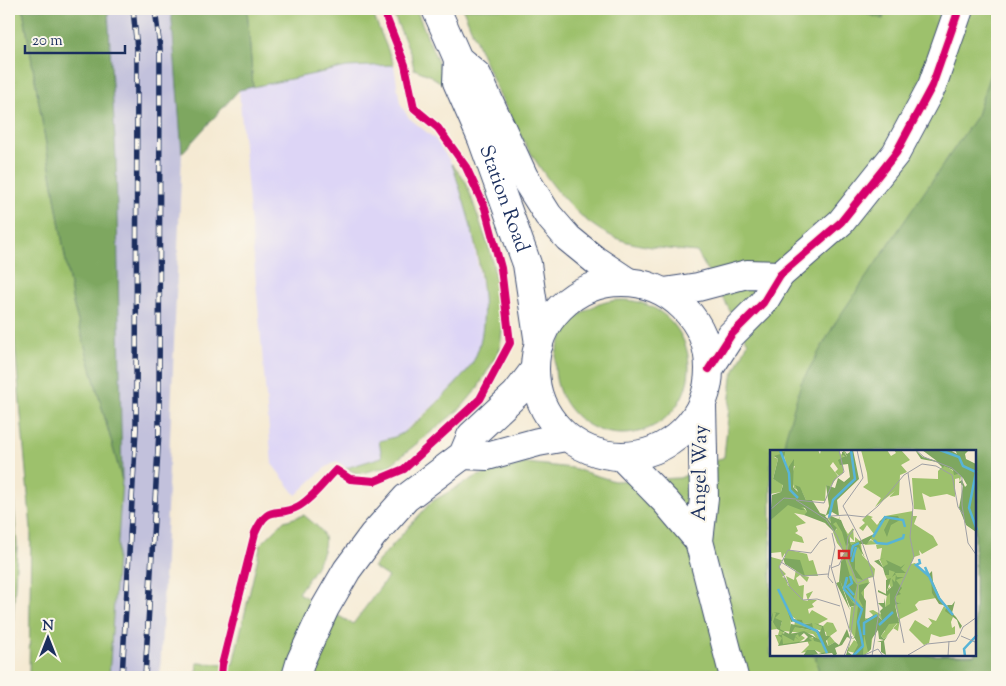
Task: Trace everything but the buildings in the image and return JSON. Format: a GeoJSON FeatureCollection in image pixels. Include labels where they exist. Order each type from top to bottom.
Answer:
{"type":"FeatureCollection","features":[{"type":"Feature","properties":{"kind":"main road","name":"Station Road"},"geometry":{"type":"LineString","coordinates":[[436,9],[458,59],[477,75],[524,177],[548,215],[574,244],[628,282]]}},
{"type":"Feature","properties":{"kind":"main road"},"geometry":{"type":"LineString","coordinates":[[709,369],[731,335],[763,303],[780,275],[841,222],[896,153],[932,86],[959,9]]}},
{"type":"Feature","properties":{"kind":"main road","name":"Station Road"},"geometry":{"type":"LineString","coordinates":[[458,59],[456,82],[482,139],[527,264],[537,356]]}},
{"type":"Feature","properties":{"kind":"main road"},"geometry":{"type":"LineString","coordinates":[[664,292],[698,287],[747,274],[780,275]]}},
{"type":"Feature","properties":{"kind":"main road"},"geometry":{"type":"LineString","coordinates":[[606,282],[628,282],[648,285],[664,292],[694,320],[704,341],[709,369],[702,406],[673,440],[649,452],[622,457],[592,452],[566,437],[546,414],[535,386],[537,356],[545,327],[564,304],[590,288],[606,282]]}},
{"type":"Feature","properties":{"kind":"main road"},"geometry":{"type":"LineString","coordinates":[[296,677],[325,608],[347,570],[373,535],[406,498],[464,455],[471,436],[516,394],[537,356]]}},
{"type":"Feature","properties":{"kind":"main road","name":"Angel Way"},"geometry":{"type":"LineString","coordinates":[[702,406],[704,498],[699,541],[734,677]]}},
{"type":"Feature","properties":{"kind":"main road"},"geometry":{"type":"LineString","coordinates":[[464,455],[487,456],[538,442],[566,437]]}},
{"type":"Feature","properties":{"kind":"main road","name":"Angel Way"},"geometry":{"type":"LineString","coordinates":[[622,457],[666,502],[699,541]]}},
{"type":"Feature","properties":{"kind":"shaded area"},"geometry":{"type":"Polygon","coordinates":[[[108,9],[171,9],[182,153],[160,677],[109,677],[122,480],[116,159],[108,9]]]}},
{"type":"Feature","properties":{"kind":"shaded area"},"geometry":{"type":"Polygon","coordinates":[[[394,65],[400,103],[408,117],[435,139],[452,164],[470,222],[484,302],[482,339],[475,359],[464,375],[433,406],[400,435],[379,441],[383,457],[346,468],[337,461],[325,468],[296,495],[272,464],[239,90],[347,67],[394,65]]]}},
{"type":"Feature","properties":{"kind":"green space"},"geometry":{"type":"Polygon","coordinates":[[[9,9],[23,9],[73,303],[122,480],[109,677],[29,677],[31,529],[9,296],[9,9]]]}},
{"type":"Feature","properties":{"kind":"green space"},"geometry":{"type":"Polygon","coordinates":[[[23,9],[108,9],[116,159],[122,480],[73,303],[23,9]]]}},
{"type":"Feature","properties":{"kind":"green space"},"geometry":{"type":"Polygon","coordinates":[[[171,9],[247,9],[253,87],[239,90],[182,153],[171,9]]]}},
{"type":"Feature","properties":{"kind":"green space"},"geometry":{"type":"Polygon","coordinates":[[[247,9],[371,9],[394,65],[347,67],[253,87],[247,9]]]}},
{"type":"Feature","properties":{"kind":"green space"},"geometry":{"type":"Polygon","coordinates":[[[391,9],[416,9],[448,87],[429,75],[414,69],[411,54],[391,9]]]}},
{"type":"Feature","properties":{"kind":"green space"},"geometry":{"type":"Polygon","coordinates":[[[463,9],[997,9],[997,677],[196,677],[197,663],[233,664],[261,544],[284,521],[304,515],[319,529],[325,541],[317,565],[298,593],[353,624],[388,577],[373,567],[431,502],[477,476],[527,463],[572,468],[614,481],[680,478],[724,457],[732,377],[748,343],[697,252],[650,247],[615,238],[580,215],[558,191],[537,163],[519,133],[463,9]]]}},
{"type":"Feature","properties":{"kind":"green space"},"geometry":{"type":"Polygon","coordinates":[[[851,9],[885,9],[883,19],[851,9]]]}},
{"type":"Feature","properties":{"kind":"green space"},"geometry":{"type":"Polygon","coordinates":[[[997,51],[997,677],[820,677],[815,656],[976,656],[976,450],[785,450],[785,439],[801,383],[837,320],[977,115],[997,51]]]}},
{"type":"Feature","properties":{"kind":"green space"},"geometry":{"type":"Polygon","coordinates":[[[452,164],[466,182],[491,254],[503,321],[500,349],[477,389],[461,408],[389,466],[358,474],[346,468],[382,457],[379,441],[399,435],[417,422],[460,380],[475,358],[481,337],[483,313],[482,288],[473,235],[452,164]]]}},
{"type":"Feature","properties":{"kind":"green space"},"geometry":{"type":"Polygon","coordinates":[[[622,300],[648,305],[659,311],[669,320],[678,330],[684,341],[689,367],[684,393],[678,404],[669,414],[659,423],[648,429],[622,434],[596,429],[585,423],[575,414],[566,404],[560,393],[555,367],[560,341],[566,330],[575,320],[585,311],[596,305],[622,300]]]}},
{"type":"Feature","properties":{"kind":"green space"},"geometry":{"type":"Polygon","coordinates":[[[9,432],[17,546],[10,677],[9,677],[9,432]]]}},
{"type":"Feature","properties":{"kind":"railway"},"geometry":{"type":"LineString","coordinates":[[122,677],[136,430],[137,49],[133,9]]}},
{"type":"Feature","properties":{"kind":"railway"},"geometry":{"type":"LineString","coordinates":[[145,677],[159,431],[160,48],[155,9]]}},
{"type":"Feature","properties":{"kind":"cycle path"},"geometry":{"type":"LineString","coordinates":[[221,677],[222,665],[255,533],[260,523],[269,514],[291,510],[304,503],[336,470],[350,479],[375,481],[404,469],[480,399],[510,343],[501,268],[485,208],[466,167],[438,128],[414,108],[405,65],[383,9]]}},
{"type":"Feature","properties":{"kind":"cycle path"},"geometry":{"type":"LineString","coordinates":[[709,369],[731,335],[763,303],[780,275],[841,222],[896,153],[932,86],[959,9]]}}]}
